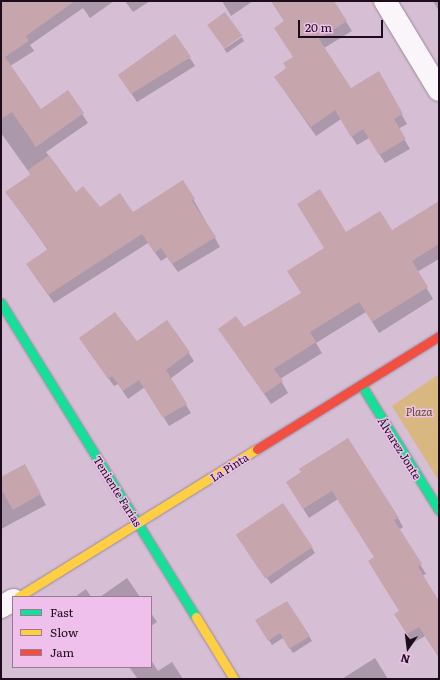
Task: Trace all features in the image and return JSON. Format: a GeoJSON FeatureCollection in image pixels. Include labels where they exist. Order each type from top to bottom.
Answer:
{"type":"FeatureCollection","features":[{"type":"Feature","properties":{"kind":"street"},"geometry":{"type":"LineString","coordinates":[[385,1],[439,90]]}},
{"type":"Feature","properties":{"kind":"street","name":"Teniente Farías"},"geometry":{"type":"LineString","coordinates":[[1,303],[234,679]]}},
{"type":"Feature","properties":{"kind":"street","name":"La Pinta"},"geometry":{"type":"LineString","coordinates":[[20,596],[362,386],[439,336]]}},
{"type":"Feature","properties":{"kind":"street","name":"Álvarez Jonte"},"geometry":{"type":"LineString","coordinates":[[362,386],[439,510]]}},
{"type":"Feature","properties":{"kind":"street"},"geometry":{"type":"LineString","coordinates":[[1,607],[12,601]]}},
{"type":"Feature","properties":{"kind":"green space","name":"Plaza"},"geometry":{"type":"Polygon","coordinates":[[[439,374],[439,481],[392,406],[439,374]]]}},
{"type":"Feature","properties":{"kind":"building"},"geometry":{"type":"Polygon","coordinates":[[[1,1],[75,1],[26,36],[29,41],[5,57],[41,109],[68,90],[84,113],[36,147],[12,112],[1,119],[1,1]]]}},
{"type":"Feature","properties":{"kind":"building"},"geometry":{"type":"Polygon","coordinates":[[[271,1],[334,1],[347,21],[319,39],[351,88],[379,71],[403,114],[394,119],[406,139],[379,155],[363,129],[351,137],[335,110],[311,127],[274,77],[286,68],[283,63],[293,57],[274,28],[284,21],[271,1]]]}},
{"type":"Feature","properties":{"kind":"building"},"geometry":{"type":"Polygon","coordinates":[[[225,12],[242,35],[224,48],[207,25],[225,12]]]}},
{"type":"Feature","properties":{"kind":"building"},"geometry":{"type":"Polygon","coordinates":[[[175,34],[191,57],[131,94],[118,75],[175,34]]]}},
{"type":"Feature","properties":{"kind":"building"},"geometry":{"type":"Polygon","coordinates":[[[49,155],[76,192],[83,186],[100,207],[120,193],[133,212],[183,180],[195,199],[192,201],[216,237],[172,264],[161,248],[155,253],[142,234],[48,295],[26,264],[48,249],[5,192],[31,174],[28,170],[49,155]]]}},
{"type":"Feature","properties":{"kind":"building"},"geometry":{"type":"Polygon","coordinates":[[[320,189],[346,232],[380,211],[392,230],[439,201],[439,244],[412,261],[428,287],[372,322],[359,302],[310,332],[316,342],[274,369],[283,381],[264,394],[218,329],[236,316],[244,327],[301,293],[287,271],[324,248],[297,204],[320,189]]]}},
{"type":"Feature","properties":{"kind":"building"},"geometry":{"type":"Polygon","coordinates":[[[115,312],[137,341],[167,320],[190,352],[166,370],[187,404],[163,418],[139,380],[123,391],[112,376],[108,379],[79,338],[115,312]]]}},
{"type":"Feature","properties":{"kind":"building"},"geometry":{"type":"Polygon","coordinates":[[[348,438],[399,518],[394,520],[422,564],[418,567],[439,601],[439,658],[419,627],[407,634],[394,614],[399,611],[368,561],[374,557],[332,491],[303,509],[286,482],[301,472],[299,469],[348,438]]]}},
{"type":"Feature","properties":{"kind":"building"},"geometry":{"type":"Polygon","coordinates":[[[25,464],[41,494],[13,510],[1,489],[1,477],[25,464]]]}},
{"type":"Feature","properties":{"kind":"building"},"geometry":{"type":"Polygon","coordinates":[[[283,503],[313,547],[265,579],[236,535],[283,503]]]}},
{"type":"Feature","properties":{"kind":"building"},"geometry":{"type":"Polygon","coordinates":[[[287,601],[310,636],[289,649],[280,633],[268,641],[255,620],[287,601]]]}},
{"type":"Feature","properties":{"kind":"traffic: fast"},"geometry":{"type":"LineString","coordinates":[[1,303],[196,617]]}},
{"type":"Feature","properties":{"kind":"traffic: fast"},"geometry":{"type":"LineString","coordinates":[[362,386],[439,510]]}},
{"type":"Feature","properties":{"kind":"traffic: slow"},"geometry":{"type":"LineString","coordinates":[[20,596],[257,449]]}},
{"type":"Feature","properties":{"kind":"traffic: slow"},"geometry":{"type":"LineString","coordinates":[[196,617],[234,679]]}},
{"type":"Feature","properties":{"kind":"traffic: jam"},"geometry":{"type":"LineString","coordinates":[[257,449],[439,336]]}}]}
